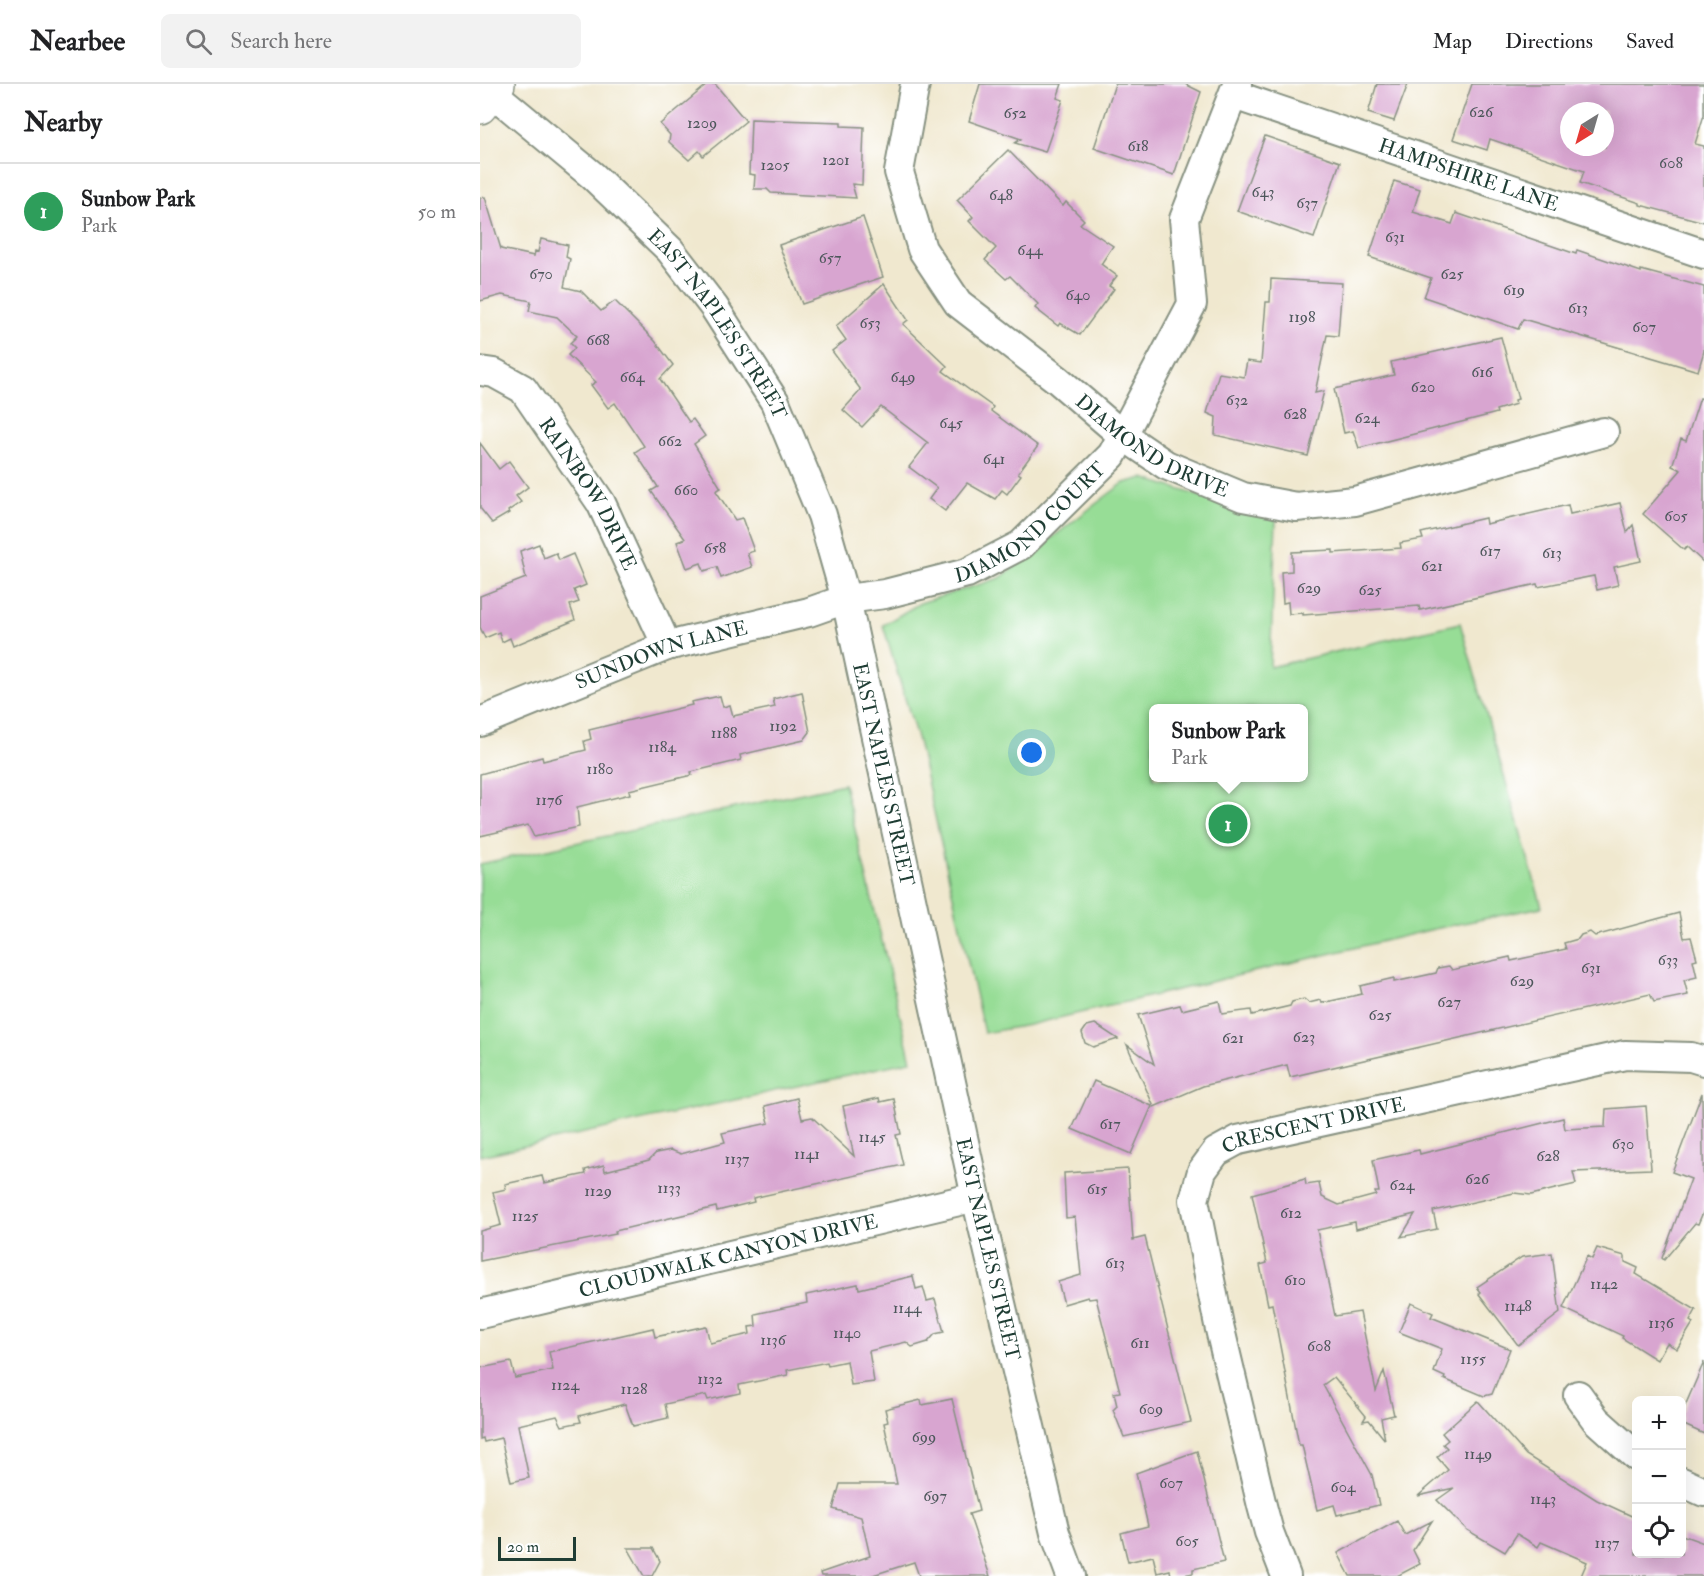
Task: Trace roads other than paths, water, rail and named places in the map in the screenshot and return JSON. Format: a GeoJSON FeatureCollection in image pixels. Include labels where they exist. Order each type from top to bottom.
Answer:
{"type":"FeatureCollection","features":[{"type":"Feature","properties":{"kind":"street","name":"DIAMOND DRIVE"},"geometry":{"type":"LineString","coordinates":[[912,85],[899,172],[922,249],[958,303],[1058,380],[1122,435],[1166,465],[1235,494],[1296,507],[1355,501],[1604,432]]}},
{"type":"Feature","properties":{"kind":"street","name":"DIAMOND COURT"},"geometry":{"type":"LineString","coordinates":[[846,598],[885,594],[967,573],[1021,545],[1112,454],[1192,304],[1184,219],[1236,90]]}},
{"type":"Feature","properties":{"kind":"street","name":"HAMPSHIRE LANE"},"geometry":{"type":"LineString","coordinates":[[1236,90],[1704,254]]}},
{"type":"Feature","properties":{"kind":"street","name":"EAST NAPLES STREET"},"geometry":{"type":"LineString","coordinates":[[488,92],[593,176],[670,250],[714,306],[775,402],[822,515],[846,598],[976,1197],[1055,1533],[1071,1576]]}},
{"type":"Feature","properties":{"kind":"street","name":"RAINBOW DRIVE"},"geometry":{"type":"LineString","coordinates":[[480,371],[494,373],[523,389],[601,503],[667,646]]}},
{"type":"Feature","properties":{"kind":"street","name":"SUNDOWN LANE"},"geometry":{"type":"LineString","coordinates":[[480,722],[667,646],[809,612],[846,598]]}},
{"type":"Feature","properties":{"kind":"street","name":"CRESCENT DRIVE"},"geometry":{"type":"LineString","coordinates":[[1286,1576],[1266,1523],[1219,1325],[1194,1200],[1202,1171],[1216,1152],[1238,1140],[1625,1055],[1691,1057],[1704,1061]]}},
{"type":"Feature","properties":{"kind":"street","name":"CLOUDWALK CANYON DRIVE"},"geometry":{"type":"LineString","coordinates":[[480,1314],[976,1197]]}},
{"type":"Feature","properties":{"kind":"street"},"geometry":{"type":"LineString","coordinates":[[1578,1395],[1596,1420],[1632,1452]]}},
{"type":"Feature","properties":{"kind":"street"},"geometry":{"type":"LineString","coordinates":[[1686,1484],[1704,1491]]}},
{"type":"Feature","properties":{"kind":"place","name":"Sunbow Park"},"geometry":{"type":"Point","coordinates":[1228,824]}}]}
